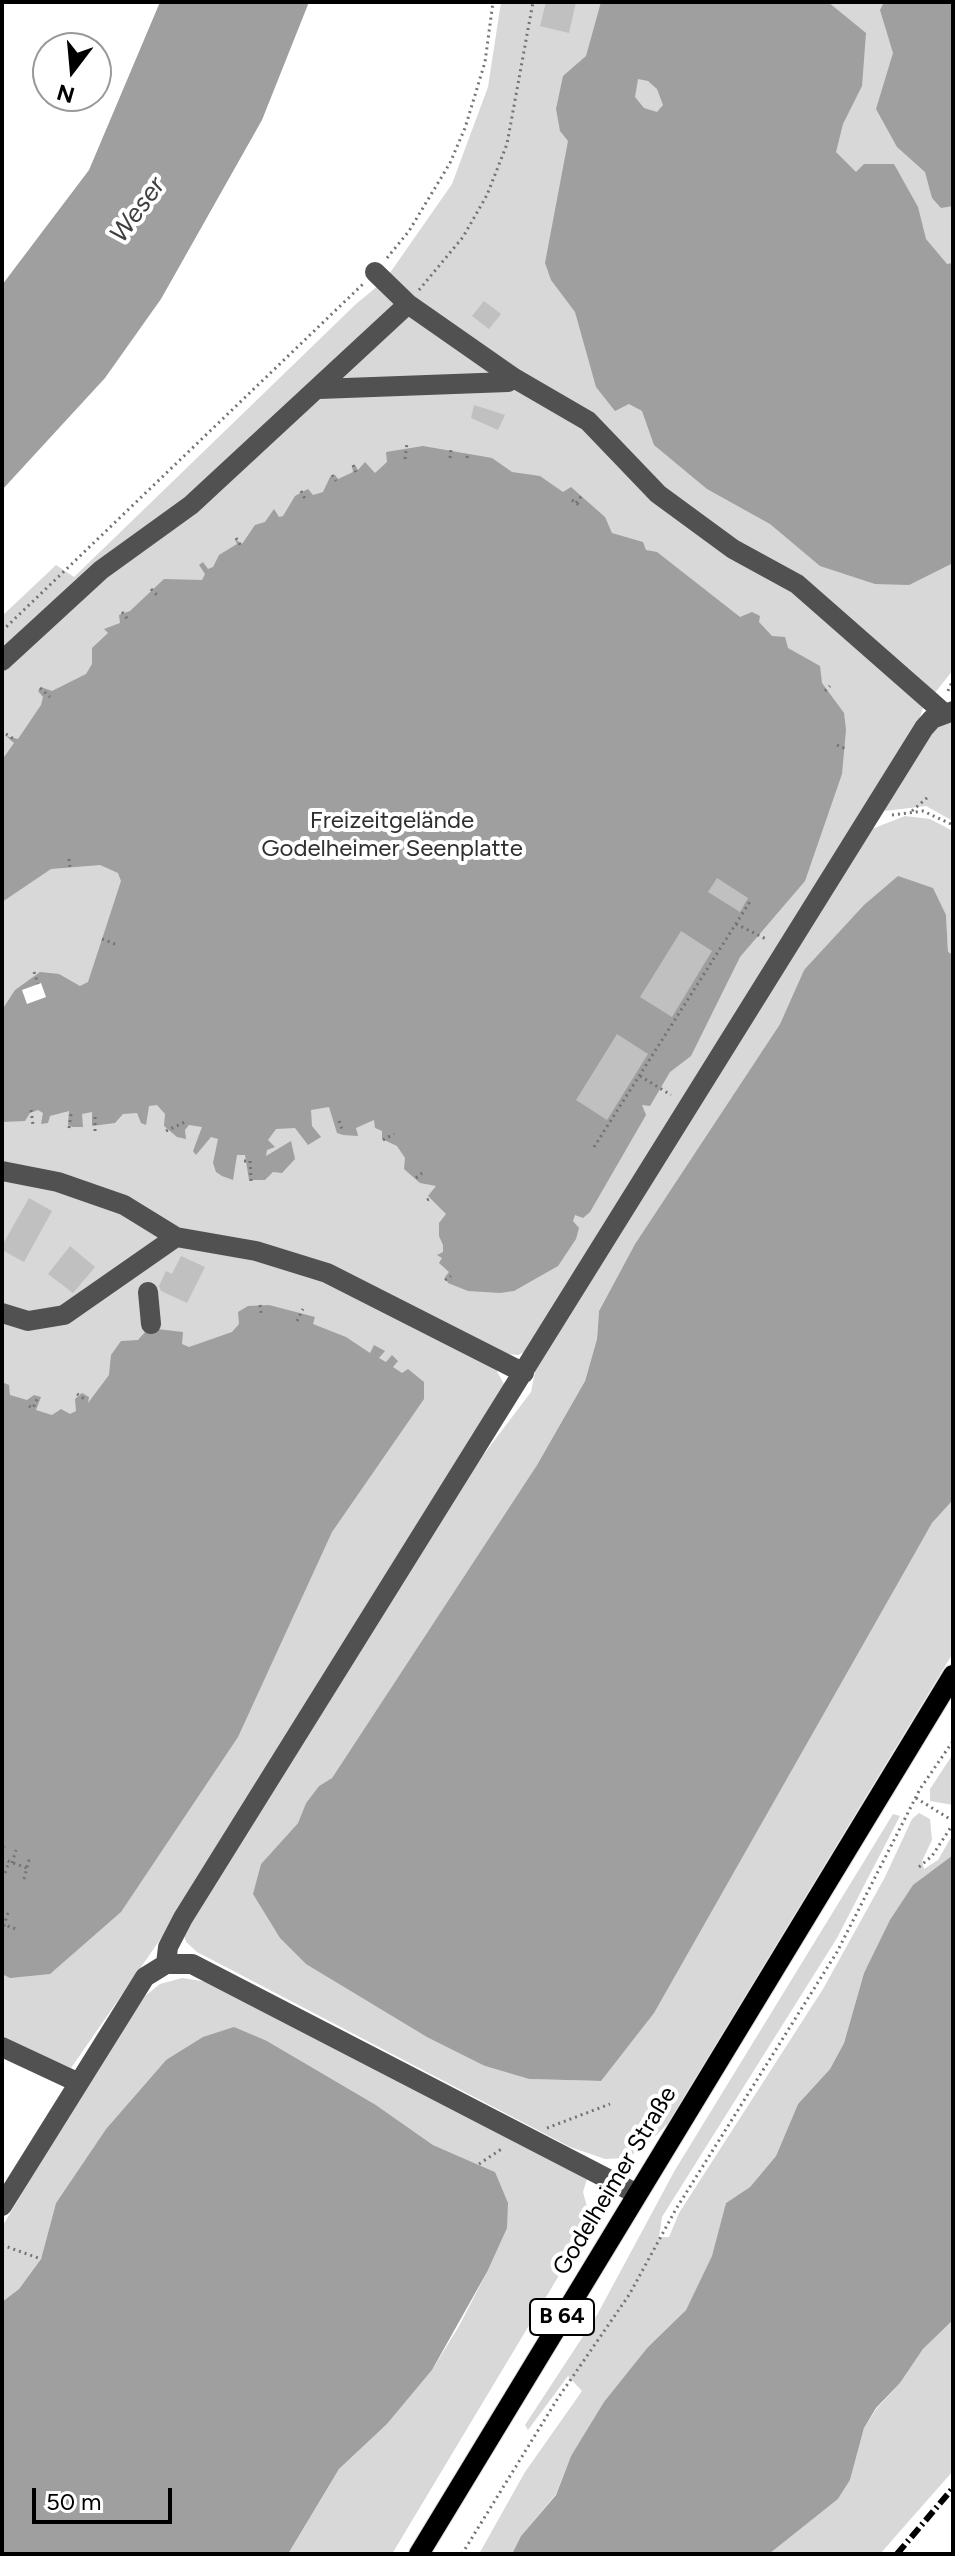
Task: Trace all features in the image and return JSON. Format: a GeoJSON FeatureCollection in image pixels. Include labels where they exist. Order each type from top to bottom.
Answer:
{"type":"FeatureCollection","features":[{"type":"Feature","properties":{"kind":"main road","name":"Godelheimer Straße"},"geometry":{"type":"LineString","coordinates":[[419,2554],[953,1675]]}},
{"type":"Feature","properties":{"kind":"lane"},"geometry":{"type":"LineString","coordinates":[[166,1964],[168,1947],[183,1918],[871,812],[924,728],[948,712],[797,584],[733,549],[679,511],[588,421],[514,378],[408,304],[375,272]]}},
{"type":"Feature","properties":{"kind":"lane"},"geometry":{"type":"LineString","coordinates":[[2,661],[101,570],[191,505],[408,304]]}},
{"type":"Feature","properties":{"kind":"lane"},"geometry":{"type":"LineString","coordinates":[[319,389],[508,382],[514,378]]}},
{"type":"Feature","properties":{"kind":"lane"},"geometry":{"type":"LineString","coordinates":[[2,1171],[58,1182],[124,1205],[176,1237],[256,1251],[327,1273],[524,1373]]}},
{"type":"Feature","properties":{"kind":"lane"},"geometry":{"type":"LineString","coordinates":[[2,1313],[28,1321],[64,1315],[176,1237]]}},
{"type":"Feature","properties":{"kind":"lane"},"geometry":{"type":"LineString","coordinates":[[148,1292],[151,1324]]}},
{"type":"Feature","properties":{"kind":"lane"},"geometry":{"type":"LineString","coordinates":[[2,2206],[145,1977],[166,1964],[192,1964],[637,2194]]}},
{"type":"Feature","properties":{"kind":"lane"},"geometry":{"type":"LineString","coordinates":[[2,2047],[77,2082]]}},
{"type":"Feature","properties":{"kind":"path"},"geometry":{"type":"LineString","coordinates":[[2,631],[375,272],[409,231],[460,140],[485,62],[493,2]]}},
{"type":"Feature","properties":{"kind":"path"},"geometry":{"type":"LineString","coordinates":[[408,304],[463,237],[487,195],[507,144],[533,2]]}},
{"type":"Feature","properties":{"kind":"path"},"geometry":{"type":"LineString","coordinates":[[405,459],[407,443]]}},
{"type":"Feature","properties":{"kind":"path"},"geometry":{"type":"LineString","coordinates":[[450,458],[451,448]]}},
{"type":"Feature","properties":{"kind":"path"},"geometry":{"type":"LineString","coordinates":[[467,458],[468,452]]}},
{"type":"Feature","properties":{"kind":"path"},"geometry":{"type":"LineString","coordinates":[[353,465],[356,472]]}},
{"type":"Feature","properties":{"kind":"path"},"geometry":{"type":"LineString","coordinates":[[332,475],[336,481]]}},
{"type":"Feature","properties":{"kind":"path"},"geometry":{"type":"LineString","coordinates":[[301,491],[306,501]]}},
{"type":"Feature","properties":{"kind":"path"},"geometry":{"type":"LineString","coordinates":[[576,503],[583,494]]}},
{"type":"Feature","properties":{"kind":"path"},"geometry":{"type":"LineString","coordinates":[[236,538],[241,546]]}},
{"type":"Feature","properties":{"kind":"path"},"geometry":{"type":"LineString","coordinates":[[151,589],[159,597]]}},
{"type":"Feature","properties":{"kind":"path"},"geometry":{"type":"LineString","coordinates":[[122,612],[129,621]]}},
{"type":"Feature","properties":{"kind":"path"},"geometry":{"type":"LineString","coordinates":[[825,691],[830,686]]}},
{"type":"Feature","properties":{"kind":"path"},"geometry":{"type":"LineString","coordinates":[[40,688],[50,697]]}},
{"type":"Feature","properties":{"kind":"path"},"geometry":{"type":"LineString","coordinates":[[6,734],[14,739]]}},
{"type":"Feature","properties":{"kind":"path"},"geometry":{"type":"LineString","coordinates":[[837,745],[846,749]]}},
{"type":"Feature","properties":{"kind":"path"},"geometry":{"type":"LineString","coordinates":[[912,811],[929,796]]}},
{"type":"Feature","properties":{"kind":"path"},"geometry":{"type":"LineString","coordinates":[[871,812],[883,817],[912,811],[931,813],[953,825]]}},
{"type":"Feature","properties":{"kind":"path"},"geometry":{"type":"LineString","coordinates":[[69,859],[70,868]]}},
{"type":"Feature","properties":{"kind":"path"},"geometry":{"type":"LineString","coordinates":[[594,1147],[751,900]]}},
{"type":"Feature","properties":{"kind":"path"},"geometry":{"type":"LineString","coordinates":[[736,924],[771,942]]}},
{"type":"Feature","properties":{"kind":"path"},"geometry":{"type":"LineString","coordinates":[[102,939],[115,944]]}},
{"type":"Feature","properties":{"kind":"path"},"geometry":{"type":"LineString","coordinates":[[34,972],[38,984]]}},
{"type":"Feature","properties":{"kind":"path"},"geometry":{"type":"LineString","coordinates":[[640,1076],[673,1097]]}},
{"type":"Feature","properties":{"kind":"path"},"geometry":{"type":"LineString","coordinates":[[31,1110],[33,1125]]}},
{"type":"Feature","properties":{"kind":"path"},"geometry":{"type":"LineString","coordinates":[[69,1128],[71,1114]]}},
{"type":"Feature","properties":{"kind":"path"},"geometry":{"type":"LineString","coordinates":[[95,1117],[95,1131]]}},
{"type":"Feature","properties":{"kind":"path"},"geometry":{"type":"LineString","coordinates":[[339,1121],[343,1132]]}},
{"type":"Feature","properties":{"kind":"path"},"geometry":{"type":"LineString","coordinates":[[166,1131],[185,1122]]}},
{"type":"Feature","properties":{"kind":"path"},"geometry":{"type":"LineString","coordinates":[[383,1140],[394,1134]]}},
{"type":"Feature","properties":{"kind":"path"},"geometry":{"type":"LineString","coordinates":[[244,1161],[250,1161],[251,1181]]}},
{"type":"Feature","properties":{"kind":"path"},"geometry":{"type":"LineString","coordinates":[[416,1178],[422,1173]]}},
{"type":"Feature","properties":{"kind":"path"},"geometry":{"type":"LineString","coordinates":[[445,1280],[451,1276]]}},
{"type":"Feature","properties":{"kind":"path"},"geometry":{"type":"LineString","coordinates":[[260,1305],[261,1313]]}},
{"type":"Feature","properties":{"kind":"path"},"geometry":{"type":"LineString","coordinates":[[297,1321],[303,1309]]}},
{"type":"Feature","properties":{"kind":"path"},"geometry":{"type":"LineString","coordinates":[[77,1394],[86,1400]]}},
{"type":"Feature","properties":{"kind":"path"},"geometry":{"type":"LineString","coordinates":[[29,1406],[33,1408],[38,1397]]}},
{"type":"Feature","properties":{"kind":"path"},"geometry":{"type":"LineString","coordinates":[[462,2554],[558,2398],[629,2295],[676,2209],[837,1952],[916,1798],[953,1741]]}},
{"type":"Feature","properties":{"kind":"path"},"geometry":{"type":"LineString","coordinates":[[916,1798],[953,1822],[932,1856],[919,1867]]}},
{"type":"Feature","properties":{"kind":"path"},"geometry":{"type":"LineString","coordinates":[[2,1853],[4,1846]]}},
{"type":"Feature","properties":{"kind":"path"},"geometry":{"type":"LineString","coordinates":[[5,1873],[16,1850]]}},
{"type":"Feature","properties":{"kind":"path"},"geometry":{"type":"LineString","coordinates":[[24,1879],[30,1856]]}},
{"type":"Feature","properties":{"kind":"path"},"geometry":{"type":"LineString","coordinates":[[2,1859],[27,1868]]}},
{"type":"Feature","properties":{"kind":"path"},"geometry":{"type":"LineString","coordinates":[[2,1932],[9,1909]]}},
{"type":"Feature","properties":{"kind":"path"},"geometry":{"type":"LineString","coordinates":[[3,1925],[16,1929]]}},
{"type":"Feature","properties":{"kind":"path"},"geometry":{"type":"LineString","coordinates":[[479,2164],[553,2123],[610,2104]]}},
{"type":"Feature","properties":{"kind":"path"},"geometry":{"type":"LineString","coordinates":[[2,2245],[41,2259]]}},
{"type":"Feature","properties":{"kind":"green space","name":"Freizeitgelände Godelheimer Seenplatte"},"geometry":{"type":"Polygon","coordinates":[[[501,2],[953,2],[953,670],[923,708],[919,720],[534,1348],[518,1355],[507,1354],[493,1364],[505,1386],[173,1921],[71,2068],[2,2038],[2,616],[56,565],[74,577],[356,304],[385,280],[452,184],[488,87],[501,2]]]}},
{"type":"Feature","properties":{"kind":"green space"},"geometry":{"type":"Polygon","coordinates":[[[953,718],[953,821],[926,806],[885,811],[882,805],[936,726],[953,718]]]}},
{"type":"Feature","properties":{"kind":"green space"},"geometry":{"type":"Polygon","coordinates":[[[905,816],[930,819],[953,831],[953,955],[948,953],[946,915],[804,970],[780,1024],[635,1244],[599,1311],[597,1339],[585,1381],[537,1465],[332,1778],[319,1786],[306,1803],[298,1823],[261,1864],[254,1894],[485,2066],[529,2079],[601,2081],[932,1523],[953,1500],[953,1653],[668,2123],[644,2148],[625,2158],[605,2159],[570,2147],[197,1952],[186,1942],[184,1935],[450,1499],[531,1392],[537,1362],[869,830],[905,816]]]}},
{"type":"Feature","properties":{"kind":"green space"},"geometry":{"type":"Polygon","coordinates":[[[953,1754],[953,1805],[930,1801],[930,1789],[953,1754]]]}},
{"type":"Feature","properties":{"kind":"green space"},"geometry":{"type":"Polygon","coordinates":[[[919,1813],[930,1819],[932,1840],[922,1861],[924,1869],[938,1860],[953,1834],[953,1855],[915,1884],[864,1973],[844,2043],[830,2069],[798,2104],[776,2156],[750,2187],[726,2203],[714,2254],[686,2310],[648,2347],[571,2456],[556,2494],[521,2536],[512,2554],[479,2554],[525,2472],[582,2391],[568,2376],[528,2430],[525,2425],[597,2315],[675,2170],[893,1814],[900,1816],[837,1938],[662,2217],[659,2237],[669,2237],[679,2213],[823,1989],[885,1877],[912,1819],[919,1813]]]}},
{"type":"Feature","properties":{"kind":"green space"},"geometry":{"type":"Polygon","coordinates":[[[182,1978],[208,1982],[587,2179],[583,2192],[591,2222],[392,2554],[288,2554],[339,2469],[387,2424],[432,2370],[459,2326],[487,2272],[495,2172],[433,2145],[376,2105],[267,2041],[166,2060],[106,2129],[56,2203],[41,2259],[19,2289],[2,2302],[2,2227],[81,2093],[145,1996],[160,1984],[182,1978]]]}},
{"type":"Feature","properties":{"kind":"green space"},"geometry":{"type":"Polygon","coordinates":[[[953,2320],[953,2471],[880,2554],[769,2554],[838,2499],[850,2480],[864,2428],[923,2349],[953,2320]]]}},
{"type":"Feature","properties":{"kind":"water","name":"Weser"},"geometry":{"type":"Polygon","coordinates":[[[160,2],[309,2],[262,120],[161,299],[105,378],[2,490],[2,285],[89,170],[160,2]]]}},
{"type":"Feature","properties":{"kind":"water"},"geometry":{"type":"Polygon","coordinates":[[[601,2],[828,2],[866,33],[862,86],[843,124],[836,152],[856,172],[864,164],[894,164],[918,207],[926,239],[947,264],[953,263],[951,564],[909,585],[875,584],[820,566],[770,524],[707,489],[654,445],[642,411],[629,404],[615,411],[596,387],[575,312],[551,280],[545,263],[568,141],[560,131],[556,109],[563,76],[586,56],[601,2]],[[638,79],[635,97],[644,108],[657,112],[663,105],[657,89],[648,81],[638,79]]]}},
{"type":"Feature","properties":{"kind":"water"},"geometry":{"type":"Polygon","coordinates":[[[884,2],[953,2],[953,206],[941,208],[932,198],[925,172],[897,147],[876,109],[893,53],[880,10],[884,2]]]}},
{"type":"Feature","properties":{"kind":"water"},"geometry":{"type":"Polygon","coordinates":[[[423,446],[492,458],[512,472],[540,476],[563,492],[571,487],[605,517],[612,533],[643,542],[646,550],[657,552],[740,617],[752,612],[760,616],[759,622],[772,636],[785,637],[788,648],[820,666],[822,683],[844,713],[846,730],[842,774],[805,881],[740,957],[691,1056],[670,1072],[650,1106],[642,1105],[646,1115],[590,1212],[583,1218],[575,1215],[573,1221],[579,1228],[576,1239],[558,1266],[514,1291],[500,1293],[468,1291],[448,1283],[445,1277],[449,1272],[439,1263],[442,1258],[437,1255],[443,1252],[439,1223],[446,1214],[428,1196],[436,1186],[420,1183],[404,1169],[405,1158],[397,1146],[382,1139],[382,1131],[375,1128],[374,1120],[356,1128],[358,1136],[343,1135],[337,1133],[329,1107],[311,1110],[312,1126],[321,1137],[308,1145],[295,1128],[276,1129],[268,1140],[275,1147],[267,1150],[266,1156],[291,1141],[295,1159],[282,1173],[273,1172],[265,1180],[249,1180],[245,1155],[237,1155],[233,1180],[216,1172],[213,1163],[218,1139],[211,1137],[196,1155],[193,1151],[202,1127],[189,1125],[185,1130],[186,1139],[177,1137],[164,1126],[165,1114],[157,1105],[149,1106],[146,1125],[141,1123],[137,1113],[123,1114],[115,1123],[92,1126],[92,1112],[82,1114],[83,1127],[73,1127],[68,1125],[69,1111],[50,1116],[48,1123],[41,1124],[43,1113],[38,1110],[30,1113],[25,1121],[2,1122],[2,1010],[15,990],[40,972],[59,974],[80,986],[88,982],[121,881],[118,873],[100,865],[51,869],[2,902],[2,760],[14,743],[6,736],[18,739],[41,705],[43,697],[38,691],[41,687],[52,691],[86,674],[92,664],[92,648],[108,633],[104,629],[120,623],[119,615],[130,611],[164,579],[202,580],[205,574],[199,565],[203,562],[208,569],[213,567],[219,555],[237,544],[235,539],[242,544],[255,525],[265,522],[274,509],[279,517],[283,516],[295,496],[308,489],[313,495],[323,492],[330,477],[335,475],[338,479],[353,472],[352,466],[355,465],[358,470],[365,462],[375,473],[387,462],[386,452],[423,446]]]}},
{"type":"Feature","properties":{"kind":"water"},"geometry":{"type":"Polygon","coordinates":[[[898,876],[933,888],[946,915],[948,952],[953,955],[953,1500],[932,1523],[654,2013],[601,2081],[529,2079],[485,2066],[427,2037],[306,1964],[280,1938],[253,1894],[261,1864],[298,1823],[306,1803],[319,1786],[332,1778],[537,1465],[585,1381],[597,1339],[599,1311],[635,1244],[780,1024],[804,970],[864,905],[898,876]]]}},
{"type":"Feature","properties":{"kind":"water"},"geometry":{"type":"Polygon","coordinates":[[[269,1305],[315,1317],[313,1324],[346,1337],[370,1353],[374,1345],[385,1351],[379,1358],[386,1362],[392,1355],[398,1361],[393,1367],[402,1373],[408,1369],[424,1382],[424,1399],[332,1532],[238,1737],[121,1912],[50,1974],[10,1978],[2,1974],[2,1382],[9,1385],[10,1395],[27,1400],[34,1395],[41,1397],[36,1410],[52,1415],[61,1409],[70,1414],[76,1411],[75,1399],[82,1393],[89,1397],[88,1403],[109,1375],[111,1355],[121,1341],[138,1340],[146,1331],[157,1329],[183,1332],[182,1344],[189,1347],[232,1332],[239,1324],[238,1312],[248,1306],[269,1305]]]}},
{"type":"Feature","properties":{"kind":"water"},"geometry":{"type":"Polygon","coordinates":[[[953,1855],[953,2320],[923,2349],[900,2383],[876,2408],[864,2428],[850,2480],[838,2499],[769,2554],[512,2554],[521,2536],[556,2495],[571,2456],[604,2402],[648,2347],[686,2310],[712,2256],[726,2203],[750,2187],[776,2156],[798,2104],[830,2069],[844,2043],[864,1973],[890,1920],[913,1885],[953,1855]]]}},
{"type":"Feature","properties":{"kind":"water"},"geometry":{"type":"Polygon","coordinates":[[[234,2027],[267,2041],[376,2105],[433,2145],[495,2172],[508,2203],[507,2228],[487,2272],[432,2370],[387,2424],[339,2469],[288,2554],[2,2554],[2,2302],[19,2289],[41,2259],[56,2203],[106,2129],[166,2060],[203,2037],[234,2027]]]}},
{"type":"Feature","properties":{"kind":"pier"},"geometry":{"type":"Polygon","coordinates":[[[41,983],[46,997],[27,1004],[22,990],[41,983]]]}},
{"type":"Feature","properties":{"kind":"building"},"geometry":{"type":"Polygon","coordinates":[[[546,2],[576,2],[569,33],[540,26],[546,2]]]}},
{"type":"Feature","properties":{"kind":"building"},"geometry":{"type":"Polygon","coordinates":[[[484,301],[501,314],[489,329],[472,316],[484,301]]]}},
{"type":"Feature","properties":{"kind":"building"},"geometry":{"type":"Polygon","coordinates":[[[474,405],[505,415],[498,430],[471,418],[474,405]]]}},
{"type":"Feature","properties":{"kind":"building"},"geometry":{"type":"Polygon","coordinates":[[[717,878],[748,898],[740,912],[708,892],[717,878]]]}},
{"type":"Feature","properties":{"kind":"building"},"geometry":{"type":"Polygon","coordinates":[[[681,931],[712,951],[672,1017],[640,997],[681,931]]]}},
{"type":"Feature","properties":{"kind":"building"},"geometry":{"type":"Polygon","coordinates":[[[617,1034],[648,1054],[607,1120],[576,1100],[617,1034]]]}},
{"type":"Feature","properties":{"kind":"building"},"geometry":{"type":"Polygon","coordinates":[[[29,1198],[52,1211],[24,1262],[2,1250],[2,1246],[29,1198]]]}},
{"type":"Feature","properties":{"kind":"building"},"geometry":{"type":"Polygon","coordinates":[[[70,1246],[95,1267],[73,1293],[48,1274],[70,1246]]]}},
{"type":"Feature","properties":{"kind":"building"},"geometry":{"type":"Polygon","coordinates":[[[181,1256],[205,1267],[187,1303],[161,1291],[159,1286],[166,1271],[172,1274],[181,1256]]]}},
{"type":"Feature","properties":{"kind":"railway"},"geometry":{"type":"LineString","coordinates":[[897,2554],[953,2488]]}}]}
